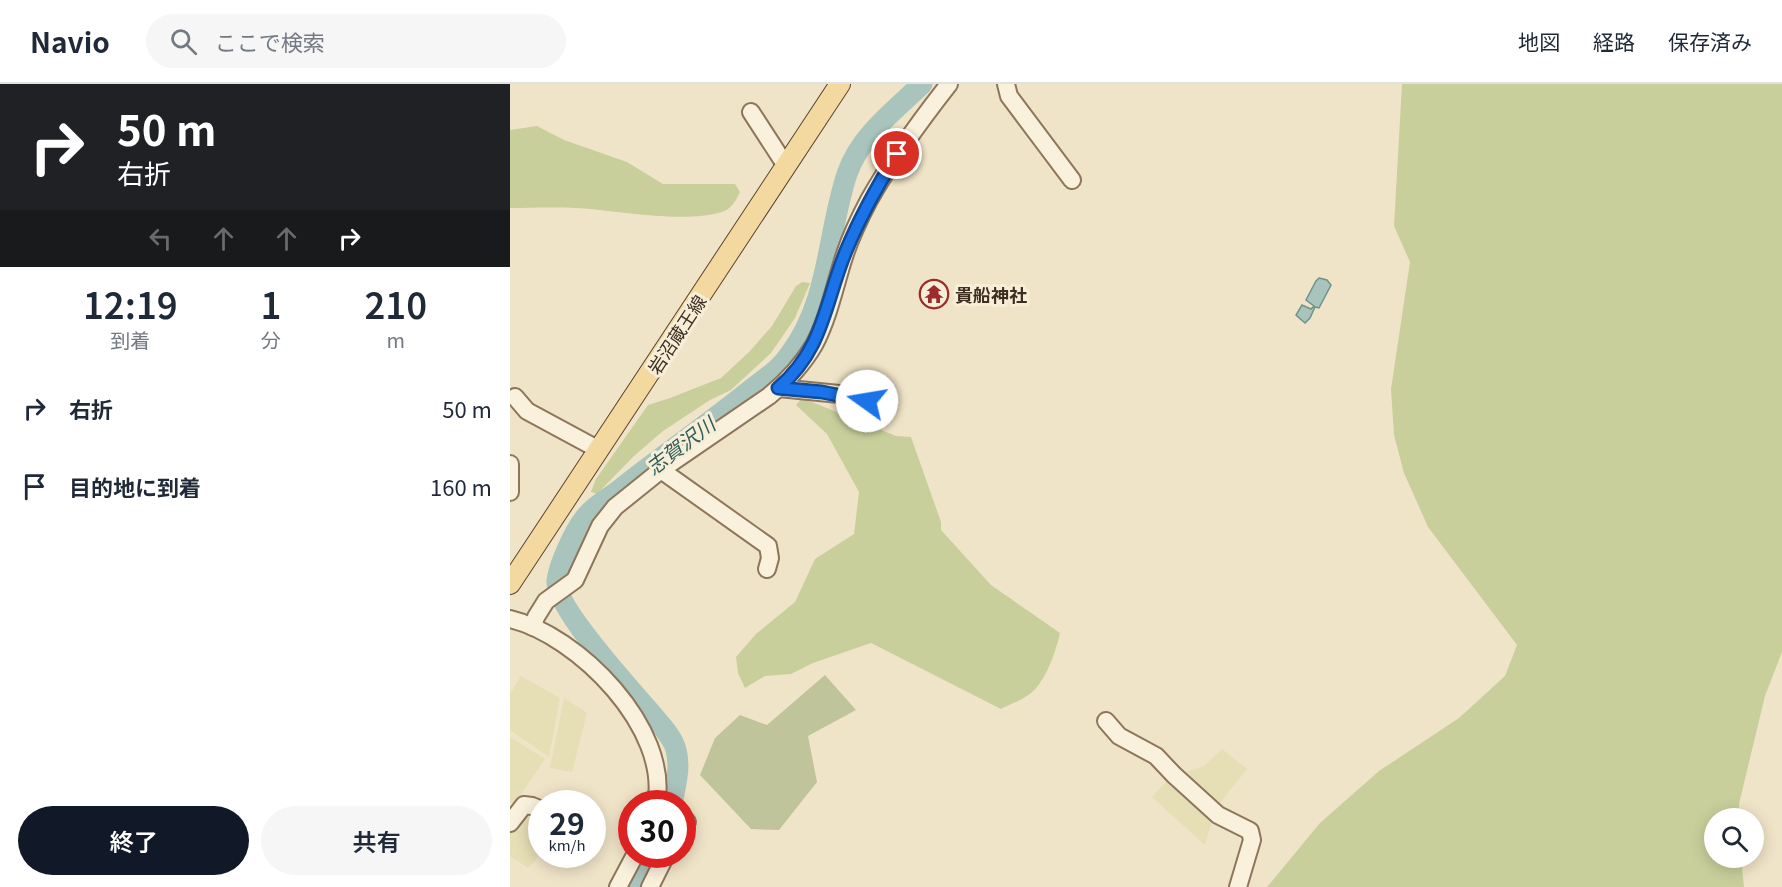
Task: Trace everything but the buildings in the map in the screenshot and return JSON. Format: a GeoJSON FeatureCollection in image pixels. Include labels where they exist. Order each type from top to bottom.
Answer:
{"type":"FeatureCollection","features":[{"type":"Feature","properties":{"kind":"main road","name":"岩沼蔵王線"},"geometry":{"type":"LineString","coordinates":[[510,584],[840,84]]}},
{"type":"Feature","properties":{"kind":"street"},"geometry":{"type":"LineString","coordinates":[[534,627],[540,608],[575,580],[600,526],[621,502],[662,470],[778,388],[795,370],[813,345],[825,319],[845,252],[869,201],[911,134],[949,84]]}},
{"type":"Feature","properties":{"kind":"street"},"geometry":{"type":"LineString","coordinates":[[1006,84],[1009,96],[1072,180]]}},
{"type":"Feature","properties":{"kind":"street"},"geometry":{"type":"LineString","coordinates":[[751,112],[786,166]]}},
{"type":"Feature","properties":{"kind":"street"},"geometry":{"type":"LineString","coordinates":[[778,388],[828,392],[867,401]]}},
{"type":"Feature","properties":{"kind":"street"},"geometry":{"type":"LineString","coordinates":[[515,397],[527,411],[590,445],[598,452]]}},
{"type":"Feature","properties":{"kind":"street"},"geometry":{"type":"LineString","coordinates":[[510,464],[510,492]]}},
{"type":"Feature","properties":{"kind":"street"},"geometry":{"type":"LineString","coordinates":[[662,470],[768,546],[770,558],[767,569]]}},
{"type":"Feature","properties":{"kind":"street"},"geometry":{"type":"LineString","coordinates":[[510,619],[534,627],[596,669],[625,702],[651,747],[655,759],[658,790]]}},
{"type":"Feature","properties":{"kind":"street"},"geometry":{"type":"LineString","coordinates":[[1106,721],[1119,736],[1156,756],[1174,776],[1218,815],[1250,831],[1252,840],[1238,887]]}},
{"type":"Feature","properties":{"kind":"street"},"geometry":{"type":"LineString","coordinates":[[510,823],[524,805],[528,806]]}},
{"type":"Feature","properties":{"kind":"street"},"geometry":{"type":"LineString","coordinates":[[618,887],[628,868]]}},
{"type":"Feature","properties":{"kind":"street"},"geometry":{"type":"LineString","coordinates":[[650,887],[660,868]]}},
{"type":"Feature","properties":{"kind":"shaded area"},"geometry":{"type":"Polygon","coordinates":[[[521,676],[560,698],[549,757],[510,730],[510,694],[521,676]]]}},
{"type":"Feature","properties":{"kind":"shaded area"},"geometry":{"type":"Polygon","coordinates":[[[564,698],[587,713],[572,772],[550,768],[564,698]]]}},
{"type":"Feature","properties":{"kind":"shaded area"},"geometry":{"type":"Polygon","coordinates":[[[510,737],[545,759],[514,804],[510,801],[510,737]]]}},
{"type":"Feature","properties":{"kind":"shaded area"},"geometry":{"type":"Polygon","coordinates":[[[1222,749],[1247,769],[1219,804],[1186,772],[1204,766],[1222,749]]]}},
{"type":"Feature","properties":{"kind":"shaded area"},"geometry":{"type":"Polygon","coordinates":[[[1170,778],[1214,815],[1205,845],[1152,797],[1170,778]]]}},
{"type":"Feature","properties":{"kind":"shaded area"},"geometry":{"type":"Polygon","coordinates":[[[522,813],[528,817],[528,868],[510,856],[510,832],[522,813]]]}},
{"type":"Feature","properties":{"kind":"green space"},"geometry":{"type":"Polygon","coordinates":[[[1402,84],[1782,84],[1782,652],[1765,696],[1739,808],[1704,808],[1704,868],[1742,868],[1744,887],[1267,887],[1320,823],[1379,771],[1459,718],[1505,676],[1517,645],[1428,527],[1404,473],[1394,435],[1391,389],[1410,262],[1394,226],[1402,84]]]}},
{"type":"Feature","properties":{"kind":"green space"},"geometry":{"type":"Polygon","coordinates":[[[537,126],[564,140],[627,162],[663,184],[735,184],[740,192],[733,204],[725,211],[688,217],[575,208],[510,208],[510,130],[537,126]]]}},
{"type":"Feature","properties":{"kind":"green space"},"geometry":{"type":"Polygon","coordinates":[[[802,282],[810,283],[795,318],[771,353],[731,390],[710,400],[663,431],[634,456],[597,494],[591,492],[596,479],[648,405],[721,378],[772,326],[796,286],[802,282]]]}},
{"type":"Feature","properties":{"kind":"green space"},"geometry":{"type":"Polygon","coordinates":[[[802,398],[896,436],[911,437],[941,522],[941,530],[991,585],[1060,633],[1046,673],[1028,695],[1001,709],[871,643],[813,663],[791,674],[765,676],[745,688],[738,673],[736,657],[756,634],[795,602],[815,559],[854,534],[859,492],[827,434],[796,405],[802,398]]]}},
{"type":"Feature","properties":{"kind":"green space"},"geometry":{"type":"Polygon","coordinates":[[[825,675],[856,710],[808,736],[817,782],[779,830],[751,829],[700,775],[715,738],[740,715],[767,725],[825,675]]]}},
{"type":"Feature","properties":{"kind":"water"},"geometry":{"type":"Polygon","coordinates":[[[1319,278],[1327,280],[1331,285],[1319,308],[1315,307],[1305,323],[1296,315],[1302,305],[1311,309],[1314,306],[1306,300],[1319,278]]]}},
{"type":"Feature","properties":{"kind":"waterway","name":"志賀沢川"},"geometry":{"type":"LineString","coordinates":[[675,790],[678,771],[677,757],[669,735],[580,628],[559,593],[557,581],[561,566],[576,532],[592,510],[737,401],[786,359],[803,334],[813,312],[826,267],[840,197],[853,160],[869,136],[922,84]]}},
{"type":"Feature","properties":{"kind":"waterway","name":"志賀沢川"},"geometry":{"type":"LineString","coordinates":[[635,887],[643,868]]}},
{"type":"Feature","properties":{"kind":"place","name":"貴船神社"},"geometry":{"type":"Point","coordinates":[934,294]}},
{"type":"Feature","properties":{"kind":"route"},"geometry":{"type":"LineString","coordinates":[[867,401],[805,389],[778,388],[795,370],[813,345],[825,319],[845,252],[869,201],[897,154]]}}]}
